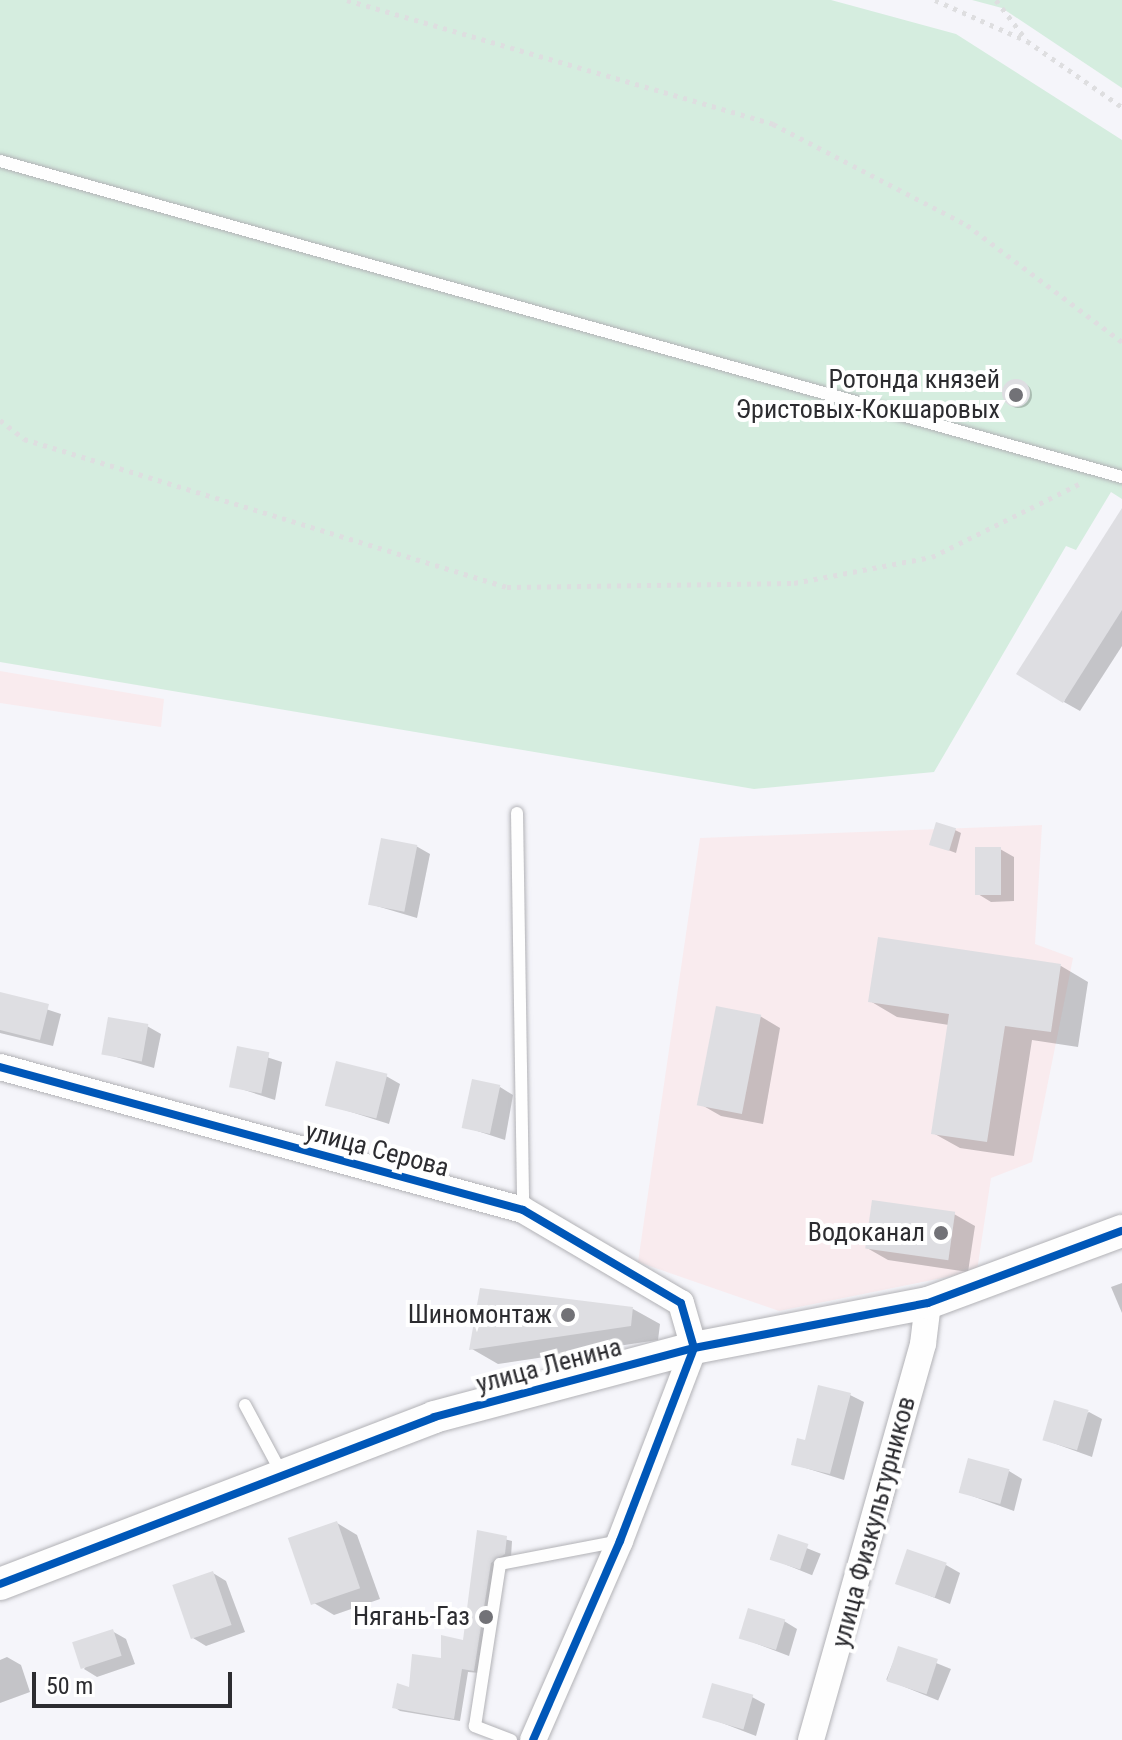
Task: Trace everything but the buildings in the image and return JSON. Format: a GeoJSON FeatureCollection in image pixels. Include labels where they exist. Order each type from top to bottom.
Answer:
{"type":"FeatureCollection","features":[{"type":"Feature","properties":{"kind":"street","name":"улица Серова"},"geometry":{"type":"LineString","coordinates":[[0,1067],[523,1210],[681,1303],[694,1348]]}},
{"type":"Feature","properties":{"kind":"street","name":"улица Ленина"},"geometry":{"type":"LineString","coordinates":[[0,1584],[434,1417],[694,1348],[928,1303],[1122,1231]]}},
{"type":"Feature","properties":{"kind":"street","name":"улица Физкультурников"},"geometry":{"type":"LineString","coordinates":[[811,1740],[923,1344],[928,1303]]}},
{"type":"Feature","properties":{"kind":"street"},"geometry":{"type":"LineString","coordinates":[[533,1740],[620,1541],[694,1348]]}},
{"type":"Feature","properties":{"kind":"lane"},"geometry":{"type":"LineString","coordinates":[[0,161],[1107,470],[1122,477]]}},
{"type":"Feature","properties":{"kind":"lane"},"geometry":{"type":"LineString","coordinates":[[517,813],[523,1210]]}},
{"type":"Feature","properties":{"kind":"lane"},"geometry":{"type":"LineString","coordinates":[[245,1405],[283,1477]]}},
{"type":"Feature","properties":{"kind":"lane"},"geometry":{"type":"LineString","coordinates":[[511,1740],[475,1726],[500,1564],[620,1541]]}},
{"type":"Feature","properties":{"kind":"path"},"geometry":{"type":"LineString","coordinates":[[347,0],[773,124],[967,225],[1122,342]]}},
{"type":"Feature","properties":{"kind":"path"},"geometry":{"type":"LineString","coordinates":[[935,0],[1027,41],[1122,107]]}},
{"type":"Feature","properties":{"kind":"path"},"geometry":{"type":"LineString","coordinates":[[996,0],[1027,41]]}},
{"type":"Feature","properties":{"kind":"path"},"geometry":{"type":"LineString","coordinates":[[0,420],[24,439],[507,587],[794,583],[917,560],[1107,470]]}},
{"type":"Feature","properties":{"kind":"shaded area"},"geometry":{"type":"Polygon","coordinates":[[[0,671],[164,699],[161,727],[0,703],[0,671]]]}},
{"type":"Feature","properties":{"kind":"shaded area"},"geometry":{"type":"Polygon","coordinates":[[[1042,825],[1035,944],[1073,958],[1032,1162],[991,1178],[977,1271],[779,1311],[638,1262],[700,838],[1042,825]]]}},
{"type":"Feature","properties":{"kind":"green space"},"geometry":{"type":"Polygon","coordinates":[[[0,0],[831,0],[956,34],[1122,140],[1122,499],[1111,492],[1076,550],[1066,546],[934,772],[754,789],[0,662],[0,0]]]}},
{"type":"Feature","properties":{"kind":"green space"},"geometry":{"type":"Polygon","coordinates":[[[972,0],[1122,0],[1122,88],[1002,8],[972,0]]]}},
{"type":"Feature","properties":{"kind":"cycle path"},"geometry":{"type":"LineString","coordinates":[[0,1067],[523,1210],[681,1303],[694,1348],[620,1541],[533,1740]]}},
{"type":"Feature","properties":{"kind":"cycle path"},"geometry":{"type":"LineString","coordinates":[[0,1584],[434,1417],[694,1348],[928,1303],[1122,1231]]}},
{"type":"Feature","properties":{"kind":"place","name":"Ротонда князей Эристовых-Кокшаровых"},"geometry":{"type":"Point","coordinates":[1016,395]}},
{"type":"Feature","properties":{"kind":"place","name":"Водоканал"},"geometry":{"type":"Point","coordinates":[941,1233]}},
{"type":"Feature","properties":{"kind":"place","name":"Шиномонтаж"},"geometry":{"type":"Point","coordinates":[568,1315]}},
{"type":"Feature","properties":{"kind":"place","name":"Нягань-Газ"},"geometry":{"type":"Point","coordinates":[486,1617]}}]}
